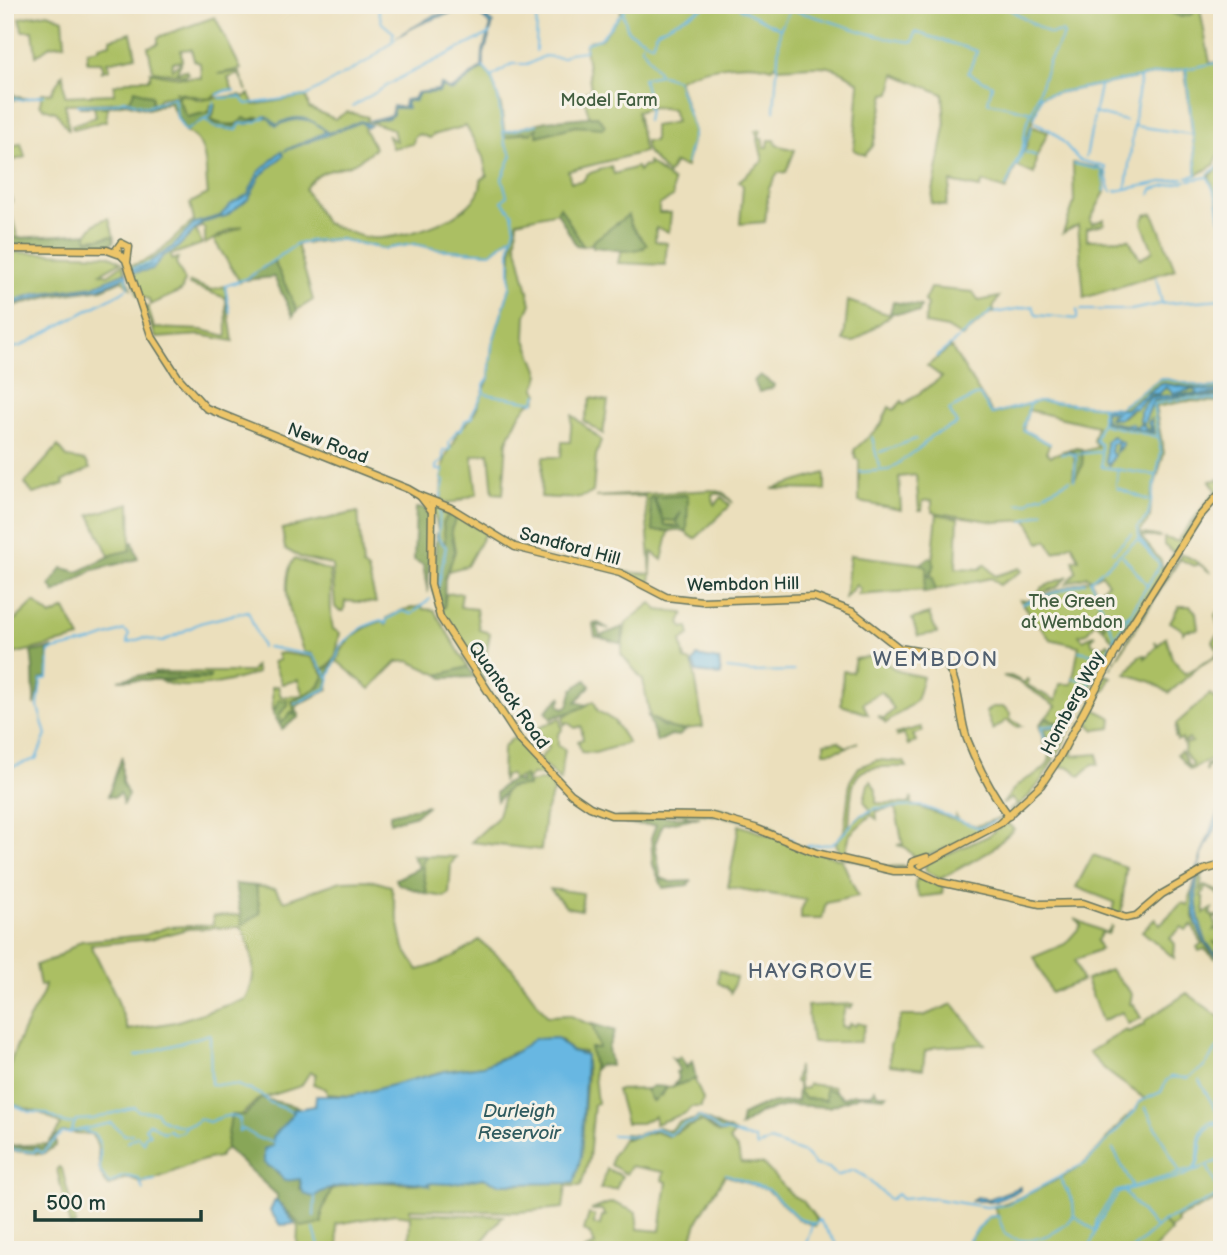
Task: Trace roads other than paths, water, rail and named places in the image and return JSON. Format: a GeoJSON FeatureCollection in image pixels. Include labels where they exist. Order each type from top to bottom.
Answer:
{"type":"FeatureCollection","features":[{"type":"Feature","properties":{"kind":"main road","name":"New Road"},"geometry":{"type":"LineString","coordinates":[[5,248],[107,250],[122,254],[146,324],[169,363],[206,408],[420,496],[431,503]]}},
{"type":"Feature","properties":{"kind":"main road","name":"Homberg Way"},"geometry":{"type":"LineString","coordinates":[[917,867],[970,841],[1009,816],[1031,797],[1056,765],[1111,658],[1199,517],[1222,491]]}},
{"type":"Feature","properties":{"kind":"main road","name":"Sandford Hill"},"geometry":{"type":"LineString","coordinates":[[431,503],[515,547],[620,573],[659,594]]}},
{"type":"Feature","properties":{"kind":"main road","name":"Quantock Road"},"geometry":{"type":"LineString","coordinates":[[431,503],[434,536],[432,587],[442,620],[523,744],[550,775],[576,797],[594,808],[618,816],[695,814],[719,817],[816,853],[902,871],[917,867]]}},
{"type":"Feature","properties":{"kind":"main road","name":"Wembdon Hill"},"geometry":{"type":"LineString","coordinates":[[659,594],[702,601],[814,597],[853,612],[899,649],[938,656],[954,678],[962,725],[979,768],[1009,816]]}},
{"type":"Feature","properties":{"kind":"main road"},"geometry":{"type":"LineString","coordinates":[[917,867],[926,875],[940,881],[1040,904],[1087,903],[1118,917],[1132,918],[1194,875],[1218,865]]}},
{"type":"Feature","properties":{"kind":"water"},"geometry":{"type":"Polygon","coordinates":[[[472,5],[493,23],[484,54],[484,67],[454,90],[449,90],[482,67],[483,51],[491,25],[472,8],[415,26],[431,17],[472,5]]]}},
{"type":"Feature","properties":{"kind":"water"},"geometry":{"type":"Polygon","coordinates":[[[441,84],[449,90],[442,86],[439,92],[419,93],[415,101],[406,101],[407,108],[404,108],[405,100],[413,99],[417,93],[438,90],[441,84]]]}},
{"type":"Feature","properties":{"kind":"water"},"geometry":{"type":"Polygon","coordinates":[[[393,106],[404,108],[393,108],[393,114],[388,118],[369,121],[391,115],[393,106]]]}},
{"type":"Feature","properties":{"kind":"water"},"geometry":{"type":"Polygon","coordinates":[[[267,116],[277,125],[298,118],[313,122],[296,119],[276,126],[269,118],[262,117],[267,116]]]}},
{"type":"Feature","properties":{"kind":"water"},"geometry":{"type":"Polygon","coordinates":[[[361,121],[371,125],[367,128],[361,122],[284,151],[326,132],[321,127],[328,133],[361,121]]]}},
{"type":"Feature","properties":{"kind":"water"},"geometry":{"type":"Polygon","coordinates":[[[281,151],[284,155],[260,176],[249,198],[226,216],[202,223],[175,250],[163,256],[153,269],[133,273],[131,270],[151,265],[150,262],[172,247],[195,223],[220,216],[231,204],[248,194],[258,173],[281,151]]]}},
{"type":"Feature","properties":{"kind":"water"},"geometry":{"type":"Polygon","coordinates":[[[126,272],[127,276],[100,288],[55,293],[5,306],[5,303],[35,294],[94,286],[126,272]]]}},
{"type":"Feature","properties":{"kind":"water"},"geometry":{"type":"Polygon","coordinates":[[[1161,383],[1210,391],[1222,390],[1222,393],[1199,395],[1193,389],[1174,394],[1166,387],[1159,394],[1150,394],[1136,409],[1132,408],[1119,419],[1109,418],[1116,413],[1105,411],[1105,421],[1124,425],[1131,423],[1135,427],[1143,424],[1148,432],[1103,421],[1105,409],[1125,409],[1161,383]]]}},
{"type":"Feature","properties":{"kind":"water"},"geometry":{"type":"Polygon","coordinates":[[[1189,394],[1222,398],[1189,395],[1153,401],[1144,423],[1140,422],[1140,412],[1150,397],[1189,394]]]}},
{"type":"Feature","properties":{"kind":"water"},"geometry":{"type":"Polygon","coordinates":[[[1151,419],[1154,433],[1149,432],[1152,430],[1148,423],[1151,419]]]}},
{"type":"Feature","properties":{"kind":"water"},"geometry":{"type":"Polygon","coordinates":[[[1112,436],[1123,444],[1116,452],[1118,442],[1111,444],[1114,456],[1109,465],[1106,462],[1106,442],[1112,436]]]}},
{"type":"Feature","properties":{"kind":"water"},"geometry":{"type":"Polygon","coordinates":[[[697,656],[719,660],[721,675],[697,672],[693,663],[697,656]]]}},
{"type":"Feature","properties":{"kind":"water"},"geometry":{"type":"Polygon","coordinates":[[[1222,806],[1219,821],[1202,855],[1206,844],[1222,806]]]}},
{"type":"Feature","properties":{"kind":"water"},"geometry":{"type":"Polygon","coordinates":[[[1201,859],[1196,893],[1199,918],[1207,943],[1218,957],[1204,940],[1196,922],[1194,883],[1201,859]]]}},
{"type":"Feature","properties":{"kind":"water","name":"Durleigh Reservoir"},"geometry":{"type":"Polygon","coordinates":[[[557,1038],[571,1051],[586,1055],[581,1156],[574,1183],[499,1184],[483,1178],[450,1184],[429,1183],[430,1186],[406,1182],[370,1182],[335,1187],[315,1197],[303,1191],[300,1179],[284,1181],[278,1172],[264,1163],[264,1149],[273,1146],[273,1137],[294,1112],[292,1110],[315,1106],[316,1096],[351,1096],[445,1071],[483,1066],[513,1054],[534,1039],[557,1038]]]}},
{"type":"Feature","properties":{"kind":"water"},"geometry":{"type":"Polygon","coordinates":[[[1020,1187],[1020,1190],[996,1201],[972,1201],[976,1197],[989,1199],[1020,1187]]]}},
{"type":"Feature","properties":{"kind":"water"},"geometry":{"type":"Polygon","coordinates":[[[275,1200],[295,1224],[280,1225],[270,1211],[275,1200]]]}},
{"type":"Feature","properties":{"kind":"waterway"},"geometry":{"type":"LineString","coordinates":[[377,5],[382,23],[394,33],[392,38]]}},
{"type":"Feature","properties":{"kind":"waterway"},"geometry":{"type":"LineString","coordinates":[[536,51],[537,5]]}},
{"type":"Feature","properties":{"kind":"waterway"},"geometry":{"type":"LineString","coordinates":[[624,12],[625,5]]}},
{"type":"Feature","properties":{"kind":"waterway"},"geometry":{"type":"LineString","coordinates":[[623,13],[628,31],[652,44],[657,31],[708,5]]}},
{"type":"Feature","properties":{"kind":"waterway"},"geometry":{"type":"LineString","coordinates":[[740,5],[739,8],[780,29],[790,10],[881,37],[913,42],[915,32],[977,51],[968,73],[992,85],[988,102],[1032,112],[1049,61],[1064,35],[1062,32],[1050,34],[1002,5]]}},
{"type":"Feature","properties":{"kind":"waterway"},"geometry":{"type":"LineString","coordinates":[[493,76],[512,64],[529,64],[544,56],[563,58],[569,53],[585,51],[586,43],[600,39],[621,14]]}},
{"type":"Feature","properties":{"kind":"waterway"},"geometry":{"type":"LineString","coordinates":[[774,111],[780,29]]}},
{"type":"Feature","properties":{"kind":"waterway"},"geometry":{"type":"LineString","coordinates":[[353,106],[398,79],[491,33]]}},
{"type":"Feature","properties":{"kind":"waterway"},"geometry":{"type":"LineString","coordinates":[[220,98],[240,97],[247,104],[306,96],[371,59],[396,38]]}},
{"type":"Feature","properties":{"kind":"waterway"},"geometry":{"type":"LineString","coordinates":[[643,43],[641,46],[660,75],[643,78],[647,95],[645,103],[649,109],[647,121]]}},
{"type":"Feature","properties":{"kind":"waterway"},"geometry":{"type":"LineString","coordinates":[[1039,96],[1222,62]]}},
{"type":"Feature","properties":{"kind":"waterway"},"geometry":{"type":"LineString","coordinates":[[440,500],[443,470],[436,470],[436,466],[443,460],[443,451],[450,449],[449,443],[457,430],[461,430],[465,421],[473,417],[471,415],[484,392],[484,385],[489,378],[492,345],[510,287],[510,246],[515,228],[512,213],[502,201],[507,196],[502,178],[512,155],[505,144],[498,97],[491,76],[483,67]]}},
{"type":"Feature","properties":{"kind":"waterway"},"geometry":{"type":"LineString","coordinates":[[1186,69],[1197,175],[1187,177]]}},
{"type":"Feature","properties":{"kind":"waterway"},"geometry":{"type":"LineString","coordinates":[[662,75],[677,80],[694,132],[686,163]]}},
{"type":"Feature","properties":{"kind":"waterway"},"geometry":{"type":"LineString","coordinates":[[1126,188],[1140,78]]}},
{"type":"Feature","properties":{"kind":"waterway"},"geometry":{"type":"LineString","coordinates":[[1086,157],[1100,86]]}},
{"type":"Feature","properties":{"kind":"waterway"},"geometry":{"type":"LineString","coordinates":[[217,95],[227,90],[235,91]]}},
{"type":"Feature","properties":{"kind":"waterway"},"geometry":{"type":"LineString","coordinates":[[5,109],[12,98],[20,100],[44,95]]}},
{"type":"Feature","properties":{"kind":"waterway"},"geometry":{"type":"LineString","coordinates":[[78,105],[111,104],[124,100],[147,107],[174,97],[177,118],[185,131],[205,119],[214,127],[237,130],[240,124],[256,122],[265,117]]}},
{"type":"Feature","properties":{"kind":"waterway"},"geometry":{"type":"LineString","coordinates":[[1034,119],[1041,97]]}},
{"type":"Feature","properties":{"kind":"waterway"},"geometry":{"type":"LineString","coordinates":[[205,119],[211,115],[214,101]]}},
{"type":"Feature","properties":{"kind":"waterway"},"geometry":{"type":"LineString","coordinates":[[1006,187],[1023,146],[1026,125],[1032,112]]}},
{"type":"Feature","properties":{"kind":"waterway"},"geometry":{"type":"LineString","coordinates":[[1094,113],[1126,121]]}},
{"type":"Feature","properties":{"kind":"waterway"},"geometry":{"type":"LineString","coordinates":[[1035,122],[1055,133],[1079,160],[1105,167],[1109,189],[1112,191]]}},
{"type":"Feature","properties":{"kind":"waterway"},"geometry":{"type":"LineString","coordinates":[[505,132],[537,124]]}},
{"type":"Feature","properties":{"kind":"waterway"},"geometry":{"type":"LineString","coordinates":[[1017,166],[1032,126]]}},
{"type":"Feature","properties":{"kind":"waterway"},"geometry":{"type":"LineString","coordinates":[[1135,126],[1190,134]]}},
{"type":"Feature","properties":{"kind":"waterway"},"geometry":{"type":"LineString","coordinates":[[1025,152],[1037,156]]}},
{"type":"Feature","properties":{"kind":"waterway"},"geometry":{"type":"LineString","coordinates":[[1074,164],[1102,170],[1105,191]]}},
{"type":"Feature","properties":{"kind":"waterway"},"geometry":{"type":"LineString","coordinates":[[1208,174],[1218,167]]}},
{"type":"Feature","properties":{"kind":"waterway"},"geometry":{"type":"LineString","coordinates":[[1189,180],[1208,177],[1217,198],[1220,220]]}},
{"type":"Feature","properties":{"kind":"waterway"},"geometry":{"type":"LineString","coordinates":[[1116,191],[1183,178]]}},
{"type":"Feature","properties":{"kind":"waterway"},"geometry":{"type":"LineString","coordinates":[[1150,195],[1152,189],[1186,181]]}},
{"type":"Feature","properties":{"kind":"waterway"},"geometry":{"type":"LineString","coordinates":[[1221,224],[1222,232]]}},
{"type":"Feature","properties":{"kind":"waterway"},"geometry":{"type":"LineString","coordinates":[[230,313],[225,286],[248,278],[297,244],[339,239],[384,249],[414,244],[436,249],[491,253],[512,236]]}},
{"type":"Feature","properties":{"kind":"waterway"},"geometry":{"type":"LineString","coordinates":[[133,268],[151,263]]}},
{"type":"Feature","properties":{"kind":"waterway"},"geometry":{"type":"LineString","coordinates":[[5,350],[21,346],[120,293],[129,287],[126,275]]}},
{"type":"Feature","properties":{"kind":"waterway"},"geometry":{"type":"LineString","coordinates":[[1156,278],[1162,303]]}},
{"type":"Feature","properties":{"kind":"waterway"},"geometry":{"type":"LineString","coordinates":[[1081,310],[1131,310],[1160,304],[1222,299]]}},
{"type":"Feature","properties":{"kind":"waterway"},"geometry":{"type":"LineString","coordinates":[[995,313],[1033,306],[1036,315],[1077,319],[1077,310]]}},
{"type":"Feature","properties":{"kind":"waterway"},"geometry":{"type":"LineString","coordinates":[[960,337],[992,311]]}},
{"type":"Feature","properties":{"kind":"waterway"},"geometry":{"type":"LineString","coordinates":[[936,357],[958,339]]}},
{"type":"Feature","properties":{"kind":"waterway"},"geometry":{"type":"LineString","coordinates":[[922,446],[931,436],[957,424],[949,410],[979,394],[992,414],[1039,401],[1119,408],[1161,378],[1208,388],[1222,386]]}},
{"type":"Feature","properties":{"kind":"waterway"},"geometry":{"type":"LineString","coordinates":[[486,394],[534,402],[538,394]]}},
{"type":"Feature","properties":{"kind":"waterway"},"geometry":{"type":"LineString","coordinates":[[1092,579],[1139,538],[1138,527],[1148,516],[1161,453],[1153,404],[1188,398],[1222,400]]}},
{"type":"Feature","properties":{"kind":"waterway"},"geometry":{"type":"LineString","coordinates":[[1023,427],[1030,404]]}},
{"type":"Feature","properties":{"kind":"waterway"},"geometry":{"type":"LineString","coordinates":[[1102,407],[1102,424],[1158,437]]}},
{"type":"Feature","properties":{"kind":"waterway"},"geometry":{"type":"LineString","coordinates":[[1101,423],[1095,440],[1101,445],[1102,467],[1155,475]]}},
{"type":"Feature","properties":{"kind":"waterway"},"geometry":{"type":"LineString","coordinates":[[1023,430],[1050,444]]}},
{"type":"Feature","properties":{"kind":"waterway"},"geometry":{"type":"LineString","coordinates":[[872,437],[880,470]]}},
{"type":"Feature","properties":{"kind":"waterway"},"geometry":{"type":"LineString","coordinates":[[880,452],[916,439]]}},
{"type":"Feature","properties":{"kind":"waterway"},"geometry":{"type":"LineString","coordinates":[[860,472],[889,470],[921,447]]}},
{"type":"Feature","properties":{"kind":"waterway"},"geometry":{"type":"LineString","coordinates":[[1074,454],[1099,452]]}},
{"type":"Feature","properties":{"kind":"waterway"},"geometry":{"type":"LineString","coordinates":[[1061,454],[1070,453],[1076,457],[1074,480]]}},
{"type":"Feature","properties":{"kind":"waterway"},"geometry":{"type":"LineString","coordinates":[[1116,485],[1118,471]]}},
{"type":"Feature","properties":{"kind":"waterway"},"geometry":{"type":"LineString","coordinates":[[1046,493],[1070,480]]}},
{"type":"Feature","properties":{"kind":"waterway"},"geometry":{"type":"LineString","coordinates":[[1117,488],[1148,500]]}},
{"type":"Feature","properties":{"kind":"waterway"},"geometry":{"type":"LineString","coordinates":[[1018,504],[1028,503],[1033,498],[1044,495]]}},
{"type":"Feature","properties":{"kind":"waterway"},"geometry":{"type":"LineString","coordinates":[[437,592],[446,547],[438,538],[440,512]]}},
{"type":"Feature","properties":{"kind":"waterway"},"geometry":{"type":"LineString","coordinates":[[1023,521],[1044,512]]}},
{"type":"Feature","properties":{"kind":"waterway"},"geometry":{"type":"LineString","coordinates":[[1113,552],[1131,534]]}},
{"type":"Feature","properties":{"kind":"waterway"},"geometry":{"type":"LineString","coordinates":[[1113,642],[1160,565],[1139,538]]}},
{"type":"Feature","properties":{"kind":"waterway"},"geometry":{"type":"LineString","coordinates":[[1139,541],[1159,564]]}},
{"type":"Feature","properties":{"kind":"waterway"},"geometry":{"type":"LineString","coordinates":[[1123,556],[1148,586]]}},
{"type":"Feature","properties":{"kind":"waterway"},"geometry":{"type":"LineString","coordinates":[[1090,580],[1096,593]]}},
{"type":"Feature","properties":{"kind":"waterway"},"geometry":{"type":"LineString","coordinates":[[1022,604],[1085,582]]}},
{"type":"Feature","properties":{"kind":"waterway"},"geometry":{"type":"LineString","coordinates":[[1096,594],[1106,616]]}},
{"type":"Feature","properties":{"kind":"waterway"},"geometry":{"type":"LineString","coordinates":[[267,647],[312,655],[329,678],[341,645],[363,627],[381,620],[386,624],[387,619],[402,611],[412,614],[430,599]]}},
{"type":"Feature","properties":{"kind":"waterway"},"geometry":{"type":"LineString","coordinates":[[5,769],[36,759],[46,735],[38,707],[41,680],[48,678],[49,651],[90,642],[124,630],[129,634],[127,643],[143,638],[162,642],[200,623],[248,611],[262,647]]}},
{"type":"Feature","properties":{"kind":"waterway"},"geometry":{"type":"LineString","coordinates":[[1106,618],[1130,616]]}},
{"type":"Feature","properties":{"kind":"waterway"},"geometry":{"type":"LineString","coordinates":[[1108,621],[1115,639]]}},
{"type":"Feature","properties":{"kind":"waterway"},"geometry":{"type":"LineString","coordinates":[[1072,715],[1111,645]]}},
{"type":"Feature","properties":{"kind":"waterway"},"geometry":{"type":"LineString","coordinates":[[1079,651],[1102,656]]}},
{"type":"Feature","properties":{"kind":"waterway"},"geometry":{"type":"LineString","coordinates":[[727,669],[751,672],[794,671]]}},
{"type":"Feature","properties":{"kind":"waterway"},"geometry":{"type":"LineString","coordinates":[[295,704],[327,688],[330,679]]}},
{"type":"Feature","properties":{"kind":"waterway"},"geometry":{"type":"LineString","coordinates":[[1073,679],[1089,680]]}},
{"type":"Feature","properties":{"kind":"waterway"},"geometry":{"type":"LineString","coordinates":[[1088,722],[1093,710]]}},
{"type":"Feature","properties":{"kind":"waterway"},"geometry":{"type":"LineString","coordinates":[[1057,746],[1071,717]]}},
{"type":"Feature","properties":{"kind":"waterway"},"geometry":{"type":"LineString","coordinates":[[1046,744],[1041,727],[1069,724]]}},
{"type":"Feature","properties":{"kind":"waterway"},"geometry":{"type":"LineString","coordinates":[[807,846],[833,844],[861,815],[877,808],[922,806],[979,828],[995,821]]}},
{"type":"Feature","properties":{"kind":"waterway"},"geometry":{"type":"LineString","coordinates":[[706,812],[727,813],[793,840]]}},
{"type":"Feature","properties":{"kind":"waterway"},"geometry":{"type":"LineString","coordinates":[[136,1056],[210,1034],[211,1084],[237,1085],[247,1089]]}},
{"type":"Feature","properties":{"kind":"waterway"},"geometry":{"type":"LineString","coordinates":[[612,1135],[637,1136],[656,1128],[669,1135],[684,1124],[695,1122],[699,1116],[720,1131],[755,1139],[757,1147],[770,1141],[804,1153],[815,1165],[829,1168],[837,1176],[853,1170],[864,1176],[890,1200],[897,1194],[902,1199],[924,1197],[986,1207],[1006,1205],[1086,1163],[1136,1110],[1139,1102],[1161,1092],[1171,1077],[1188,1078],[1204,1067],[1222,1042]]}},
{"type":"Feature","properties":{"kind":"waterway"},"geometry":{"type":"LineString","coordinates":[[1199,1080],[1221,1119]]}},
{"type":"Feature","properties":{"kind":"waterway"},"geometry":{"type":"LineString","coordinates":[[249,1089],[266,1098],[268,1102],[291,1111]]}},
{"type":"Feature","properties":{"kind":"waterway"},"geometry":{"type":"LineString","coordinates":[[5,1101],[30,1112],[45,1113],[66,1124],[72,1123]]}},
{"type":"Feature","properties":{"kind":"waterway"},"geometry":{"type":"LineString","coordinates":[[5,1149],[34,1152],[36,1149],[42,1153],[62,1133],[70,1133],[76,1120],[93,1119],[134,1107],[139,1111],[156,1112],[165,1121],[177,1125],[190,1125],[200,1119],[209,1122],[232,1116],[240,1119],[239,1132],[243,1129],[260,1139],[272,1141]]}},
{"type":"Feature","properties":{"kind":"waterway"},"geometry":{"type":"LineString","coordinates":[[1145,1107],[1179,1171]]}},
{"type":"Feature","properties":{"kind":"waterway"},"geometry":{"type":"LineString","coordinates":[[1095,1233],[1097,1219],[1115,1192],[1193,1169],[1204,1128],[1209,1122],[1222,1121]]}},
{"type":"Feature","properties":{"kind":"waterway"},"geometry":{"type":"LineString","coordinates":[[71,1132],[111,1123],[125,1135],[132,1134]]}},
{"type":"Feature","properties":{"kind":"waterway"},"geometry":{"type":"LineString","coordinates":[[136,1135],[144,1143],[145,1135],[150,1134],[145,1128],[150,1123],[163,1132],[169,1130],[174,1134],[183,1131],[185,1125]]}},
{"type":"Feature","properties":{"kind":"waterway"},"geometry":{"type":"LineString","coordinates":[[1195,1169],[1204,1134],[1212,1124],[1222,1124]]}},
{"type":"Feature","properties":{"kind":"waterway"},"geometry":{"type":"LineString","coordinates":[[85,1131],[95,1135],[100,1144],[100,1171],[109,1184],[128,1177],[139,1179],[143,1190]]}},
{"type":"Feature","properties":{"kind":"waterway"},"geometry":{"type":"LineString","coordinates":[[127,1142],[135,1138]]}},
{"type":"Feature","properties":{"kind":"waterway"},"geometry":{"type":"LineString","coordinates":[[1113,1149],[1132,1185]]}},
{"type":"Feature","properties":{"kind":"waterway"},"geometry":{"type":"LineString","coordinates":[[1089,1250],[1098,1224],[1118,1193],[1182,1176],[1222,1159]]}},
{"type":"Feature","properties":{"kind":"waterway"},"geometry":{"type":"LineString","coordinates":[[1207,1166],[1220,1193]]}},
{"type":"Feature","properties":{"kind":"waterway"},"geometry":{"type":"LineString","coordinates":[[726,1174],[769,1190],[798,1218],[815,1224],[819,1220],[841,1250]]}},
{"type":"Feature","properties":{"kind":"waterway"},"geometry":{"type":"LineString","coordinates":[[1060,1178],[1073,1202],[1074,1216],[1094,1230]]}},
{"type":"Feature","properties":{"kind":"waterway"},"geometry":{"type":"LineString","coordinates":[[142,1182],[155,1180]]}},
{"type":"Feature","properties":{"kind":"waterway"},"geometry":{"type":"LineString","coordinates":[[1125,1192],[1155,1228]]}},
{"type":"Feature","properties":{"kind":"waterway"},"geometry":{"type":"LineString","coordinates":[[1131,1250],[1163,1222],[1222,1194]]}},
{"type":"Feature","properties":{"kind":"waterway"},"geometry":{"type":"LineString","coordinates":[[314,1216],[315,1197]]}},
{"type":"Feature","properties":{"kind":"waterway"},"geometry":{"type":"LineString","coordinates":[[961,1250],[988,1217],[998,1216],[1005,1234],[1013,1238],[1032,1240],[1060,1229],[1074,1216]]}},
{"type":"Feature","properties":{"kind":"waterway"},"geometry":{"type":"LineString","coordinates":[[804,1250],[812,1225]]}},
{"type":"Feature","properties":{"kind":"waterway"},"geometry":{"type":"LineString","coordinates":[[314,1229],[320,1250]]}},
{"type":"Feature","properties":{"kind":"waterway"},"geometry":{"type":"LineString","coordinates":[[1019,1250],[1021,1246]]}},
{"type":"Feature","properties":{"kind":"district","name":"WEMBDON"},"geometry":{"type":"Point","coordinates":[936,659]}},
{"type":"Feature","properties":{"kind":"district","name":"HAYGROVE"},"geometry":{"type":"Point","coordinates":[811,971]}},
{"type":"Feature","properties":{"kind":"park label","name":"Model Farm"},"geometry":{"type":"Point","coordinates":[609,100]}},
{"type":"Feature","properties":{"kind":"park label","name":"The Green at Wembdon"},"geometry":{"type":"Point","coordinates":[1072,611]}}]}
